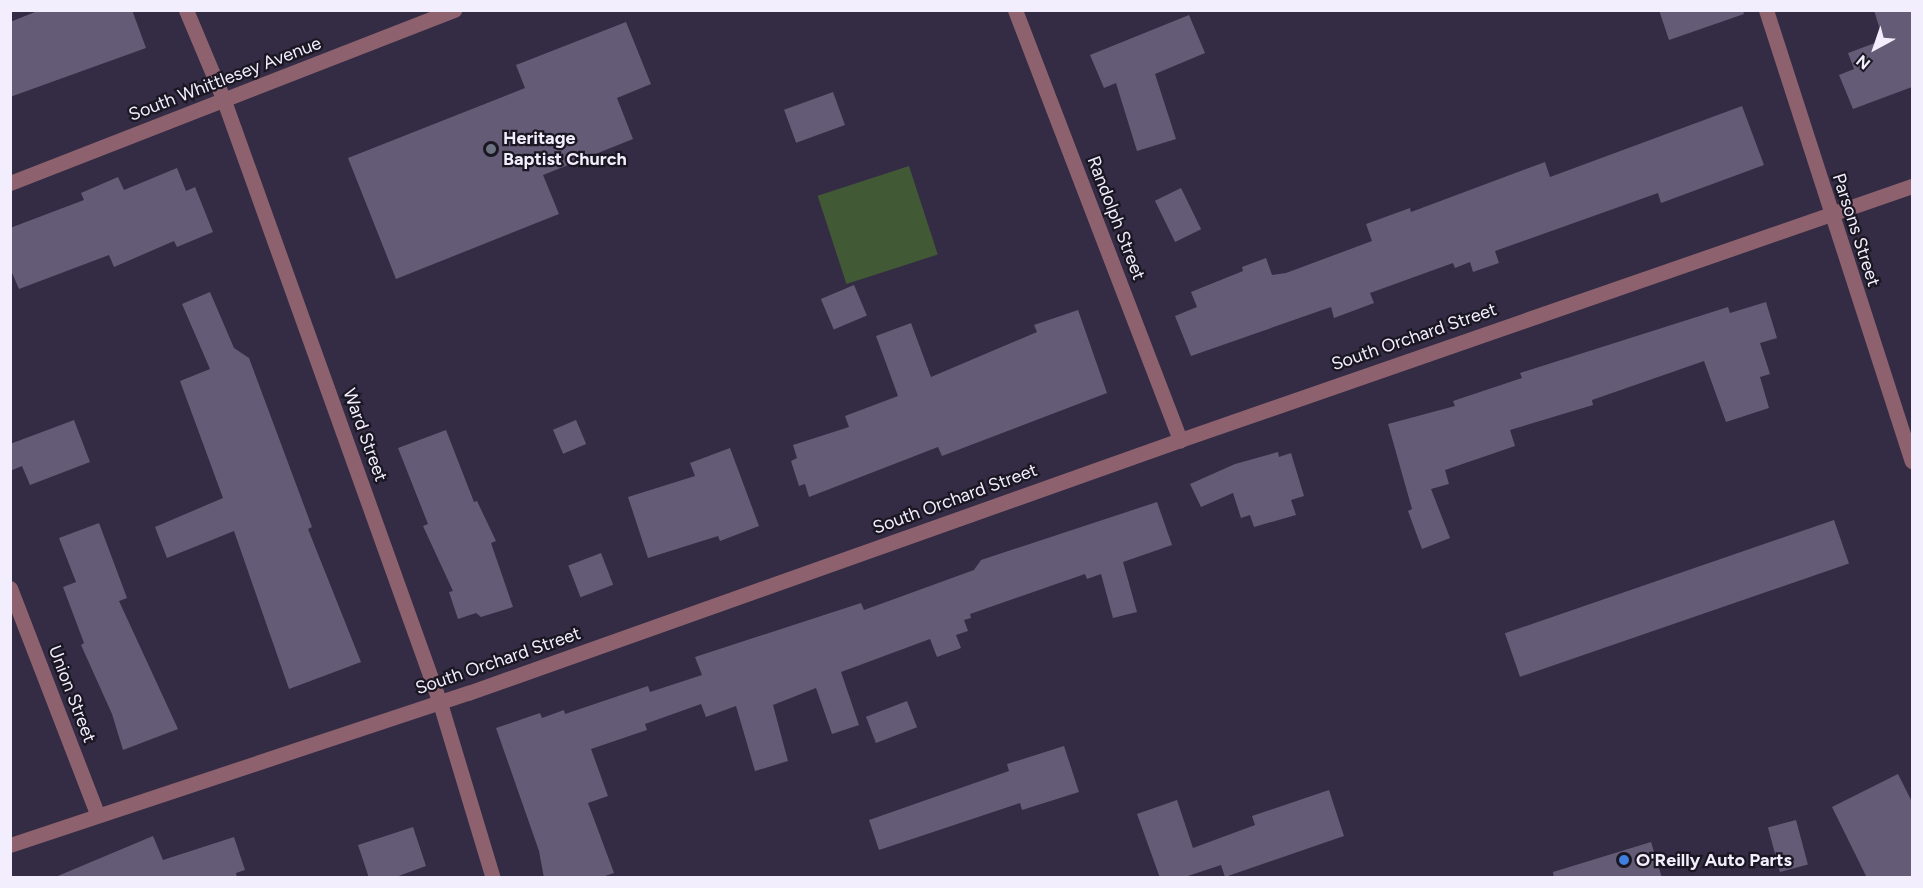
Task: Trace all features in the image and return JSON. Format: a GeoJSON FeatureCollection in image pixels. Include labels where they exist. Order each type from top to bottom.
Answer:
{"type":"FeatureCollection","features":[{"type":"Feature","properties":{"kind":"street","name":"Ward Street"},"geometry":{"type":"LineString","coordinates":[[186,10],[223,98],[440,703],[493,878]]}},
{"type":"Feature","properties":{"kind":"street","name":"South Whittlesey Avenue"},"geometry":{"type":"LineString","coordinates":[[10,183],[223,98],[253,92],[454,10]]}},
{"type":"Feature","properties":{"kind":"street","name":"Randolph Street"},"geometry":{"type":"LineString","coordinates":[[1015,10],[1180,440]]}},
{"type":"Feature","properties":{"kind":"street","name":"Parsons Street"},"geometry":{"type":"LineString","coordinates":[[1766,10],[1829,214],[1912,461]]}},
{"type":"Feature","properties":{"kind":"street","name":"South Orchard Street"},"geometry":{"type":"LineString","coordinates":[[10,845],[97,814],[440,703],[1180,440],[1912,186]]}},
{"type":"Feature","properties":{"kind":"street","name":"Union Street"},"geometry":{"type":"LineString","coordinates":[[10,588],[97,814]]}},
{"type":"Feature","properties":{"kind":"green space"},"geometry":{"type":"Polygon","coordinates":[[[909,166],[938,254],[846,284],[818,196],[909,166]]]}},
{"type":"Feature","properties":{"kind":"building"},"geometry":{"type":"Polygon","coordinates":[[[40,10],[132,10],[146,48],[10,97],[10,22],[40,10]]]}},
{"type":"Feature","properties":{"kind":"building"},"geometry":{"type":"Polygon","coordinates":[[[1659,10],[1743,10],[1744,14],[1669,40],[1659,10]]]}},
{"type":"Feature","properties":{"kind":"building"},"geometry":{"type":"Polygon","coordinates":[[[1874,10],[1912,10],[1912,87],[1853,109],[1839,75],[1854,69],[1848,53],[1883,40],[1874,10]]]}},
{"type":"Feature","properties":{"kind":"building"},"geometry":{"type":"Polygon","coordinates":[[[1189,15],[1205,53],[1155,74],[1176,139],[1137,151],[1116,83],[1104,88],[1090,55],[1189,15]]]}},
{"type":"Feature","properties":{"kind":"building","name":"Heritage Baptist Church"},"geometry":{"type":"Polygon","coordinates":[[[626,22],[651,84],[617,98],[633,139],[543,175],[559,214],[396,279],[348,158],[525,88],[516,65],[626,22]]]}},
{"type":"Feature","properties":{"kind":"building"},"geometry":{"type":"Polygon","coordinates":[[[833,92],[845,125],[796,143],[784,110],[833,92]]]}},
{"type":"Feature","properties":{"kind":"building"},"geometry":{"type":"Polygon","coordinates":[[[1742,106],[1764,165],[1661,203],[1658,193],[1495,251],[1499,263],[1473,272],[1470,262],[1455,268],[1453,263],[1370,293],[1374,303],[1334,318],[1331,307],[1191,356],[1175,316],[1197,307],[1191,292],[1243,271],[1242,267],[1266,258],[1272,275],[1286,273],[1372,241],[1366,224],[1410,208],[1411,212],[1545,162],[1550,177],[1742,106]]]}},
{"type":"Feature","properties":{"kind":"building"},"geometry":{"type":"Polygon","coordinates":[[[177,168],[186,191],[195,187],[213,232],[177,247],[174,241],[114,267],[109,255],[19,289],[10,268],[10,228],[84,200],[81,193],[118,177],[124,190],[177,168]]]}},
{"type":"Feature","properties":{"kind":"building"},"geometry":{"type":"Polygon","coordinates":[[[1181,188],[1201,229],[1175,242],[1155,201],[1181,188]]]}},
{"type":"Feature","properties":{"kind":"building"},"geometry":{"type":"Polygon","coordinates":[[[854,285],[867,315],[834,329],[821,299],[854,285]]]}},
{"type":"Feature","properties":{"kind":"building"},"geometry":{"type":"Polygon","coordinates":[[[210,292],[234,348],[249,358],[312,527],[308,529],[361,662],[289,689],[234,531],[167,558],[155,527],[223,498],[180,381],[210,369],[182,304],[210,292]]]}},
{"type":"Feature","properties":{"kind":"building"},"geometry":{"type":"Polygon","coordinates":[[[1766,302],[1777,338],[1760,343],[1770,374],[1760,377],[1769,408],[1726,422],[1704,361],[1592,400],[1593,405],[1510,430],[1515,446],[1445,470],[1449,484],[1431,489],[1450,538],[1422,549],[1408,511],[1412,509],[1388,424],[1455,406],[1453,401],[1522,378],[1520,373],[1728,307],[1730,313],[1766,302]]]}},
{"type":"Feature","properties":{"kind":"building"},"geometry":{"type":"Polygon","coordinates":[[[1078,310],[1107,393],[942,456],[938,447],[809,497],[805,484],[799,486],[791,461],[797,458],[793,445],[849,427],[845,416],[898,396],[876,336],[911,323],[931,377],[1037,332],[1034,325],[1078,310]]]}},
{"type":"Feature","properties":{"kind":"building"},"geometry":{"type":"Polygon","coordinates":[[[74,420],[90,462],[30,485],[22,466],[10,471],[10,444],[74,420]]]}},
{"type":"Feature","properties":{"kind":"building"},"geometry":{"type":"Polygon","coordinates":[[[576,420],[586,444],[563,454],[553,430],[576,420]]]}},
{"type":"Feature","properties":{"kind":"building"},"geometry":{"type":"Polygon","coordinates":[[[446,430],[474,502],[477,501],[496,541],[491,543],[513,607],[481,617],[476,613],[458,619],[449,592],[453,591],[423,526],[428,524],[398,448],[446,430]]]}},
{"type":"Feature","properties":{"kind":"building"},"geometry":{"type":"Polygon","coordinates":[[[730,448],[759,526],[720,541],[718,536],[648,558],[628,497],[695,476],[690,463],[730,448]]]}},
{"type":"Feature","properties":{"kind":"building"},"geometry":{"type":"Polygon","coordinates":[[[1278,452],[1279,457],[1291,453],[1304,496],[1291,500],[1296,515],[1254,527],[1250,515],[1241,518],[1233,493],[1201,507],[1190,484],[1235,464],[1278,452]]]}},
{"type":"Feature","properties":{"kind":"building"},"geometry":{"type":"Polygon","coordinates":[[[1157,502],[1172,545],[1123,562],[1137,612],[1113,618],[1101,574],[1087,579],[1085,574],[970,614],[971,618],[964,620],[968,631],[956,635],[961,648],[937,657],[930,639],[841,672],[859,725],[832,734],[816,688],[773,705],[788,761],[755,771],[736,706],[706,717],[701,704],[645,724],[647,730],[591,749],[608,796],[588,803],[614,873],[599,878],[544,878],[539,851],[496,728],[540,713],[542,718],[564,710],[565,714],[648,686],[650,692],[702,675],[695,657],[861,603],[864,610],[974,570],[981,560],[1157,502]]]}},
{"type":"Feature","properties":{"kind":"building"},"geometry":{"type":"Polygon","coordinates":[[[1834,520],[1849,563],[1520,677],[1505,633],[1834,520]]]}},
{"type":"Feature","properties":{"kind":"building"},"geometry":{"type":"Polygon","coordinates":[[[99,523],[127,598],[119,601],[178,729],[123,750],[112,714],[81,645],[84,643],[63,587],[76,582],[59,538],[99,523]]]}},
{"type":"Feature","properties":{"kind":"building"},"geometry":{"type":"Polygon","coordinates":[[[601,553],[613,585],[581,597],[568,566],[601,553]]]}},
{"type":"Feature","properties":{"kind":"building"},"geometry":{"type":"Polygon","coordinates":[[[907,701],[917,727],[876,743],[866,717],[907,701]]]}},
{"type":"Feature","properties":{"kind":"building"},"geometry":{"type":"Polygon","coordinates":[[[1064,746],[1079,792],[1022,810],[1020,803],[879,850],[869,820],[1009,771],[1007,764],[1064,746]]]}},
{"type":"Feature","properties":{"kind":"building"},"geometry":{"type":"Polygon","coordinates":[[[1898,774],[1912,802],[1912,878],[1867,878],[1832,807],[1898,774]]]}},
{"type":"Feature","properties":{"kind":"building"},"geometry":{"type":"Polygon","coordinates":[[[1329,790],[1344,836],[1225,877],[1221,865],[1182,878],[1160,878],[1137,814],[1177,800],[1193,848],[1255,825],[1252,816],[1329,790]]]}},
{"type":"Feature","properties":{"kind":"building"},"geometry":{"type":"Polygon","coordinates":[[[1796,820],[1808,864],[1780,872],[1768,828],[1796,820]]]}},
{"type":"Feature","properties":{"kind":"building"},"geometry":{"type":"Polygon","coordinates":[[[413,827],[426,866],[393,878],[369,878],[358,845],[413,827]]]}},
{"type":"Feature","properties":{"kind":"building"},"geometry":{"type":"Polygon","coordinates":[[[153,836],[163,860],[234,837],[245,870],[236,873],[237,878],[53,878],[153,836]]]}},
{"type":"Feature","properties":{"kind":"building","name":"O'Reilly Auto Parts"},"geometry":{"type":"Polygon","coordinates":[[[1651,842],[1662,878],[1554,878],[1553,872],[1651,842]]]}},
{"type":"Feature","properties":{"kind":"place","name":"Heritage Baptist Church"},"geometry":{"type":"Point","coordinates":[491,149]}},
{"type":"Feature","properties":{"kind":"place","name":"O'Reilly Auto Parts"},"geometry":{"type":"Point","coordinates":[1624,860]}}]}
